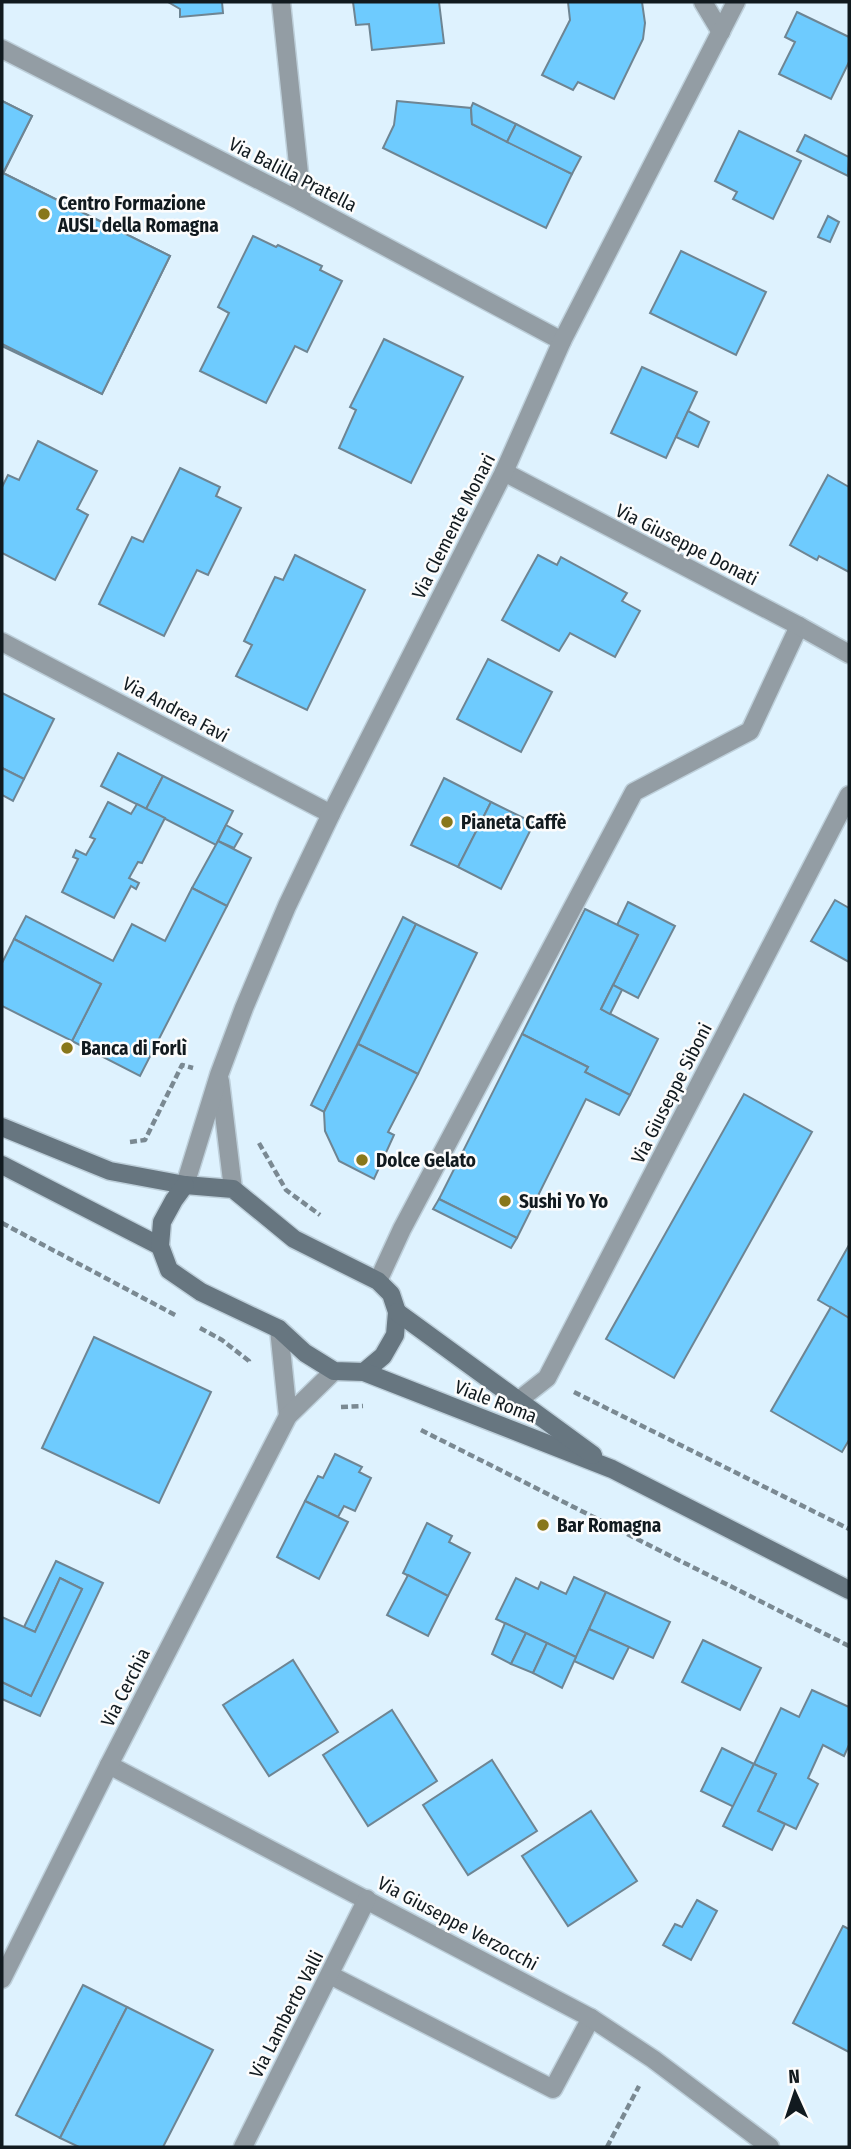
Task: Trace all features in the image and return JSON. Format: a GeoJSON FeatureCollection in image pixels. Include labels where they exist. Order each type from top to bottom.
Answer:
{"type":"FeatureCollection","features":[{"type":"Feature","properties":{"kind":"main road"},"geometry":{"type":"LineString","coordinates":[[2,1127],[110,1171],[185,1185],[233,1189],[294,1239],[378,1281],[391,1294],[397,1312],[395,1335],[383,1356],[364,1372]]}},
{"type":"Feature","properties":{"kind":"main road"},"geometry":{"type":"LineString","coordinates":[[2,1165],[160,1245]]}},
{"type":"Feature","properties":{"kind":"main road"},"geometry":{"type":"LineString","coordinates":[[185,1185],[162,1222],[160,1245],[169,1270],[201,1292],[279,1329],[305,1353],[334,1371]]}},
{"type":"Feature","properties":{"kind":"main road","name":"Viale Roma"},"geometry":{"type":"LineString","coordinates":[[397,1312],[612,1469]]}},
{"type":"Feature","properties":{"kind":"main road","name":"Viale Roma"},"geometry":{"type":"LineString","coordinates":[[334,1371],[364,1372],[612,1469],[849,1590]]}},
{"type":"Feature","properties":{"kind":"street"},"geometry":{"type":"LineString","coordinates":[[281,2],[302,202]]}},
{"type":"Feature","properties":{"kind":"street"},"geometry":{"type":"LineString","coordinates":[[703,2],[722,32]]}},
{"type":"Feature","properties":{"kind":"street","name":"Via Clemente Monari"},"geometry":{"type":"LineString","coordinates":[[185,1185],[219,1074],[287,906],[504,472],[562,341],[736,2]]}},
{"type":"Feature","properties":{"kind":"street","name":"Via Balilla Pratella"},"geometry":{"type":"LineString","coordinates":[[2,49],[302,202],[562,341]]}},
{"type":"Feature","properties":{"kind":"street","name":"Via Giuseppe Donati"},"geometry":{"type":"LineString","coordinates":[[504,472],[849,654]]}},
{"type":"Feature","properties":{"kind":"street"},"geometry":{"type":"LineString","coordinates":[[378,1281],[402,1229],[634,792],[750,731],[799,626]]}},
{"type":"Feature","properties":{"kind":"street","name":"Via Andrea Favi"},"geometry":{"type":"LineString","coordinates":[[2,642],[331,814]]}},
{"type":"Feature","properties":{"kind":"street","name":"Via Giuseppe Siboni"},"geometry":{"type":"LineString","coordinates":[[519,1400],[547,1378],[849,795]]}},
{"type":"Feature","properties":{"kind":"street","name":"Via Clemente Monari"},"geometry":{"type":"LineString","coordinates":[[219,1074],[233,1189]]}},
{"type":"Feature","properties":{"kind":"street"},"geometry":{"type":"LineString","coordinates":[[279,1329],[288,1416]]}},
{"type":"Feature","properties":{"kind":"street","name":"Via Cerchia"},"geometry":{"type":"LineString","coordinates":[[2,1979],[288,1416],[334,1371]]}},
{"type":"Feature","properties":{"kind":"street","name":"Via Giuseppe Verzocchi"},"geometry":{"type":"LineString","coordinates":[[109,1765],[592,2018],[653,2059],[771,2147]]}},
{"type":"Feature","properties":{"kind":"street","name":"Via Lamberto Valli"},"geometry":{"type":"LineString","coordinates":[[243,2147],[368,1899]]}},
{"type":"Feature","properties":{"kind":"street"},"geometry":{"type":"LineString","coordinates":[[330,1975],[553,2089],[592,2018]]}},
{"type":"Feature","properties":{"kind":"path"},"geometry":{"type":"LineString","coordinates":[[124,1143],[145,1140],[182,1065],[219,1074]]}},
{"type":"Feature","properties":{"kind":"path"},"geometry":{"type":"LineString","coordinates":[[258,1141],[286,1189],[326,1220]]}},
{"type":"Feature","properties":{"kind":"path"},"geometry":{"type":"LineString","coordinates":[[2,1223],[188,1322]]}},
{"type":"Feature","properties":{"kind":"path"},"geometry":{"type":"LineString","coordinates":[[199,1328],[222,1340],[249,1361],[250,1371]]}},
{"type":"Feature","properties":{"kind":"path"},"geometry":{"type":"LineString","coordinates":[[547,1378],[849,1529]]}},
{"type":"Feature","properties":{"kind":"path"},"geometry":{"type":"LineString","coordinates":[[332,1413],[343,1406],[375,1406]]}},
{"type":"Feature","properties":{"kind":"path"},"geometry":{"type":"LineString","coordinates":[[420,1429],[849,1646]]}},
{"type":"Feature","properties":{"kind":"path"},"geometry":{"type":"LineString","coordinates":[[607,2147],[653,2059]]}},
{"type":"Feature","properties":{"kind":"building"},"geometry":{"type":"Polygon","coordinates":[[[168,2],[222,2],[223,13],[180,17],[180,9],[168,2]]]}},
{"type":"Feature","properties":{"kind":"building"},"geometry":{"type":"Polygon","coordinates":[[[353,2],[439,2],[444,43],[372,50],[369,24],[356,25],[353,2]]]}},
{"type":"Feature","properties":{"kind":"building"},"geometry":{"type":"Polygon","coordinates":[[[568,2],[642,2],[645,23],[643,39],[614,99],[578,82],[573,90],[542,75],[570,20],[568,2]]]}},
{"type":"Feature","properties":{"kind":"building"},"geometry":{"type":"Polygon","coordinates":[[[797,12],[849,37],[849,62],[831,99],[779,74],[795,42],[785,37],[797,12]]]}},
{"type":"Feature","properties":{"kind":"building"},"geometry":{"type":"Polygon","coordinates":[[[2,101],[32,116],[2,176],[2,101]]]}},
{"type":"Feature","properties":{"kind":"building","name":"Centro Formazione AUSL della Romagna"},"geometry":{"type":"Polygon","coordinates":[[[2,101],[32,116],[3,173],[170,256],[102,394],[2,346],[2,101]]]}},
{"type":"Feature","properties":{"kind":"building"},"geometry":{"type":"Polygon","coordinates":[[[397,101],[471,108],[472,124],[572,174],[546,228],[383,148],[394,125],[397,101]]]}},
{"type":"Feature","properties":{"kind":"building"},"geometry":{"type":"Polygon","coordinates":[[[473,103],[516,124],[507,142],[472,124],[473,103]]]}},
{"type":"Feature","properties":{"kind":"building"},"geometry":{"type":"Polygon","coordinates":[[[516,124],[581,157],[572,174],[507,142],[516,124]]]}},
{"type":"Feature","properties":{"kind":"building"},"geometry":{"type":"Polygon","coordinates":[[[739,131],[801,161],[773,219],[733,199],[737,192],[715,181],[739,131]]]}},
{"type":"Feature","properties":{"kind":"building"},"geometry":{"type":"Polygon","coordinates":[[[805,135],[849,157],[848,176],[797,151],[805,135]]]}},
{"type":"Feature","properties":{"kind":"building","name":"Centro Formazione AUSL della Romagna"},"geometry":{"type":"Polygon","coordinates":[[[3,173],[170,256],[102,394],[2,344],[3,173]]]}},
{"type":"Feature","properties":{"kind":"building"},"geometry":{"type":"Polygon","coordinates":[[[828,216],[839,222],[830,242],[818,237],[828,216]]]}},
{"type":"Feature","properties":{"kind":"building"},"geometry":{"type":"Polygon","coordinates":[[[253,236],[322,266],[320,270],[342,281],[307,352],[295,346],[266,403],[200,371],[229,313],[218,307],[253,236]]]}},
{"type":"Feature","properties":{"kind":"building"},"geometry":{"type":"Polygon","coordinates":[[[681,251],[766,292],[736,355],[650,313],[681,251]]]}},
{"type":"Feature","properties":{"kind":"building"},"geometry":{"type":"Polygon","coordinates":[[[384,339],[463,377],[411,483],[339,448],[356,410],[350,407],[384,339]]]}},
{"type":"Feature","properties":{"kind":"building"},"geometry":{"type":"Polygon","coordinates":[[[642,367],[697,392],[666,458],[611,433],[642,367]]]}},
{"type":"Feature","properties":{"kind":"building"},"geometry":{"type":"Polygon","coordinates":[[[688,411],[709,422],[698,447],[676,437],[688,411]]]}},
{"type":"Feature","properties":{"kind":"building"},"geometry":{"type":"Polygon","coordinates":[[[38,441],[97,471],[77,509],[88,515],[55,580],[2,553],[2,487],[8,475],[19,480],[38,441]]]}},
{"type":"Feature","properties":{"kind":"building"},"geometry":{"type":"Polygon","coordinates":[[[180,468],[220,487],[216,496],[241,508],[208,575],[197,570],[164,636],[99,604],[132,537],[143,542],[180,468]]]}},
{"type":"Feature","properties":{"kind":"building"},"geometry":{"type":"Polygon","coordinates":[[[828,475],[849,487],[849,572],[819,556],[817,560],[790,545],[828,475]]]}},
{"type":"Feature","properties":{"kind":"building"},"geometry":{"type":"Polygon","coordinates":[[[295,555],[365,590],[307,710],[236,676],[252,645],[244,641],[275,577],[283,580],[295,555]]]}},
{"type":"Feature","properties":{"kind":"building"},"geometry":{"type":"Polygon","coordinates":[[[538,555],[557,565],[561,557],[627,593],[622,601],[640,611],[615,657],[570,633],[559,651],[502,620],[538,555]]]}},
{"type":"Feature","properties":{"kind":"building"},"geometry":{"type":"Polygon","coordinates":[[[488,659],[552,692],[521,752],[457,719],[488,659]]]}},
{"type":"Feature","properties":{"kind":"building"},"geometry":{"type":"Polygon","coordinates":[[[2,693],[54,719],[24,779],[2,768],[2,693]]]}},
{"type":"Feature","properties":{"kind":"building"},"geometry":{"type":"Polygon","coordinates":[[[118,753],[163,776],[146,809],[101,786],[118,753]]]}},
{"type":"Feature","properties":{"kind":"building"},"geometry":{"type":"Polygon","coordinates":[[[2,768],[24,779],[13,801],[2,795],[2,768]]]}},
{"type":"Feature","properties":{"kind":"building"},"geometry":{"type":"Polygon","coordinates":[[[163,776],[233,811],[216,845],[146,809],[163,776]]]}},
{"type":"Feature","properties":{"kind":"building"},"geometry":{"type":"Polygon","coordinates":[[[444,778],[491,802],[458,867],[411,845],[444,778]]]}},
{"type":"Feature","properties":{"kind":"building"},"geometry":{"type":"Polygon","coordinates":[[[108,802],[131,814],[137,804],[165,818],[142,863],[138,862],[129,878],[139,883],[136,889],[131,886],[114,918],[62,892],[78,859],[73,857],[76,850],[86,855],[95,839],[90,837],[108,802]]]}},
{"type":"Feature","properties":{"kind":"building"},"geometry":{"type":"Polygon","coordinates":[[[491,802],[534,823],[501,889],[458,867],[491,802]]]}},
{"type":"Feature","properties":{"kind":"building"},"geometry":{"type":"Polygon","coordinates":[[[226,825],[242,834],[234,848],[218,841],[226,825]]]}},
{"type":"Feature","properties":{"kind":"building"},"geometry":{"type":"Polygon","coordinates":[[[218,841],[251,858],[227,906],[192,888],[218,841]]]}},
{"type":"Feature","properties":{"kind":"building"},"geometry":{"type":"Polygon","coordinates":[[[192,888],[227,906],[140,1076],[72,1041],[101,984],[14,939],[26,916],[113,961],[132,924],[165,941],[192,888]]]}},
{"type":"Feature","properties":{"kind":"building"},"geometry":{"type":"Polygon","coordinates":[[[835,900],[849,908],[849,962],[811,941],[835,900]]]}},
{"type":"Feature","properties":{"kind":"building"},"geometry":{"type":"Polygon","coordinates":[[[628,902],[675,926],[638,998],[613,985],[638,935],[617,925],[628,902]]]}},
{"type":"Feature","properties":{"kind":"building"},"geometry":{"type":"Polygon","coordinates":[[[585,909],[638,935],[601,1009],[658,1039],[630,1095],[585,1072],[588,1067],[522,1034],[585,909]]]}},
{"type":"Feature","properties":{"kind":"building"},"geometry":{"type":"Polygon","coordinates":[[[403,917],[416,924],[324,1112],[311,1105],[403,917]]]}},
{"type":"Feature","properties":{"kind":"building"},"geometry":{"type":"Polygon","coordinates":[[[416,924],[477,953],[418,1074],[358,1044],[416,924]]]}},
{"type":"Feature","properties":{"kind":"building"},"geometry":{"type":"Polygon","coordinates":[[[14,939],[101,984],[72,1041],[2,1006],[2,963],[14,939]]]}},
{"type":"Feature","properties":{"kind":"building"},"geometry":{"type":"Polygon","coordinates":[[[613,985],[622,990],[610,1014],[601,1009],[613,985]]]}},
{"type":"Feature","properties":{"kind":"building"},"geometry":{"type":"Polygon","coordinates":[[[522,1034],[588,1067],[585,1072],[630,1095],[619,1115],[586,1099],[517,1238],[439,1199],[522,1034]]]}},
{"type":"Feature","properties":{"kind":"building"},"geometry":{"type":"Polygon","coordinates":[[[358,1044],[418,1074],[388,1132],[394,1135],[374,1179],[339,1161],[325,1131],[324,1112],[358,1044]]]}},
{"type":"Feature","properties":{"kind":"building"},"geometry":{"type":"Polygon","coordinates":[[[744,1094],[812,1132],[674,1378],[606,1339],[744,1094]]]}},
{"type":"Feature","properties":{"kind":"building"},"geometry":{"type":"Polygon","coordinates":[[[439,1199],[517,1238],[511,1248],[433,1209],[439,1199]]]}},
{"type":"Feature","properties":{"kind":"building"},"geometry":{"type":"Polygon","coordinates":[[[849,1245],[849,1318],[818,1300],[849,1245]]]}},
{"type":"Feature","properties":{"kind":"building"},"geometry":{"type":"Polygon","coordinates":[[[831,1307],[849,1318],[849,1440],[842,1452],[771,1411],[831,1307]]]}},
{"type":"Feature","properties":{"kind":"building"},"geometry":{"type":"Polygon","coordinates":[[[94,1337],[211,1392],[159,1503],[42,1448],[94,1337]]]}},
{"type":"Feature","properties":{"kind":"building"},"geometry":{"type":"Polygon","coordinates":[[[335,1454],[362,1467],[359,1472],[371,1478],[355,1511],[344,1506],[338,1517],[305,1501],[318,1476],[323,1478],[335,1454]]]}},
{"type":"Feature","properties":{"kind":"building"},"geometry":{"type":"Polygon","coordinates":[[[305,1501],[348,1522],[319,1579],[277,1557],[305,1501]]]}},
{"type":"Feature","properties":{"kind":"building"},"geometry":{"type":"Polygon","coordinates":[[[427,1523],[452,1536],[449,1542],[470,1553],[448,1596],[403,1573],[427,1523]]]}},
{"type":"Feature","properties":{"kind":"building"},"geometry":{"type":"Polygon","coordinates":[[[56,1561],[103,1583],[40,1716],[2,1699],[2,1682],[31,1696],[82,1589],[60,1578],[35,1632],[24,1627],[56,1561]]]}},
{"type":"Feature","properties":{"kind":"building"},"geometry":{"type":"Polygon","coordinates":[[[408,1575],[448,1596],[428,1636],[387,1615],[408,1575]]]}},
{"type":"Feature","properties":{"kind":"building"},"geometry":{"type":"Polygon","coordinates":[[[574,1577],[606,1592],[576,1657],[496,1619],[516,1578],[538,1589],[541,1582],[566,1594],[574,1577]]]}},
{"type":"Feature","properties":{"kind":"building"},"geometry":{"type":"Polygon","coordinates":[[[60,1578],[82,1589],[31,1696],[2,1682],[2,1617],[35,1632],[60,1578]]]}},
{"type":"Feature","properties":{"kind":"building"},"geometry":{"type":"Polygon","coordinates":[[[606,1592],[670,1622],[653,1658],[589,1629],[606,1592]]]}},
{"type":"Feature","properties":{"kind":"building"},"geometry":{"type":"Polygon","coordinates":[[[505,1623],[526,1633],[511,1664],[492,1654],[505,1623]]]}},
{"type":"Feature","properties":{"kind":"building"},"geometry":{"type":"Polygon","coordinates":[[[589,1629],[629,1647],[613,1679],[574,1661],[589,1629]]]}},
{"type":"Feature","properties":{"kind":"building"},"geometry":{"type":"Polygon","coordinates":[[[526,1633],[547,1643],[533,1673],[511,1664],[526,1633]]]}},
{"type":"Feature","properties":{"kind":"building"},"geometry":{"type":"Polygon","coordinates":[[[703,1640],[761,1668],[740,1710],[682,1682],[703,1640]]]}},
{"type":"Feature","properties":{"kind":"building"},"geometry":{"type":"Polygon","coordinates":[[[547,1643],[576,1657],[562,1688],[533,1673],[547,1643]]]}},
{"type":"Feature","properties":{"kind":"building"},"geometry":{"type":"Polygon","coordinates":[[[293,1660],[338,1732],[269,1776],[223,1705],[293,1660]]]}},
{"type":"Feature","properties":{"kind":"building"},"geometry":{"type":"Polygon","coordinates":[[[812,1690],[849,1707],[849,1745],[844,1756],[823,1745],[808,1778],[818,1784],[796,1829],[758,1811],[776,1774],[754,1764],[781,1708],[799,1717],[812,1690]]]}},
{"type":"Feature","properties":{"kind":"building"},"geometry":{"type":"Polygon","coordinates":[[[392,1710],[437,1781],[368,1826],[323,1755],[392,1710]]]}},
{"type":"Feature","properties":{"kind":"building"},"geometry":{"type":"Polygon","coordinates":[[[722,1748],[754,1764],[734,1807],[701,1791],[722,1748]]]}},
{"type":"Feature","properties":{"kind":"building"},"geometry":{"type":"Polygon","coordinates":[[[492,1760],[537,1831],[468,1875],[423,1805],[492,1760]]]}},
{"type":"Feature","properties":{"kind":"building"},"geometry":{"type":"Polygon","coordinates":[[[754,1764],[776,1774],[758,1811],[785,1824],[772,1850],[723,1826],[754,1764]]]}},
{"type":"Feature","properties":{"kind":"building"},"geometry":{"type":"Polygon","coordinates":[[[591,1811],[637,1881],[568,1926],[522,1856],[591,1811]]]}},
{"type":"Feature","properties":{"kind":"building"},"geometry":{"type":"Polygon","coordinates":[[[697,1900],[717,1911],[691,1960],[663,1945],[675,1924],[682,1927],[697,1900]]]}},
{"type":"Feature","properties":{"kind":"building"},"geometry":{"type":"Polygon","coordinates":[[[843,1926],[849,1929],[849,2052],[793,2023],[843,1926]]]}},
{"type":"Feature","properties":{"kind":"building"},"geometry":{"type":"Polygon","coordinates":[[[83,1985],[127,2007],[60,2138],[16,2115],[83,1985]]]}},
{"type":"Feature","properties":{"kind":"building"},"geometry":{"type":"Polygon","coordinates":[[[127,2007],[213,2050],[163,2147],[79,2147],[60,2138],[127,2007]]]}},
{"type":"Feature","properties":{"kind":"place","name":"Centro Formazione AUSL della Romagna"},"geometry":{"type":"Point","coordinates":[44,214]}},
{"type":"Feature","properties":{"kind":"place","name":"Pianeta Caffè"},"geometry":{"type":"Point","coordinates":[447,822]}},
{"type":"Feature","properties":{"kind":"place","name":"Banca di Forlì"},"geometry":{"type":"Point","coordinates":[67,1048]}},
{"type":"Feature","properties":{"kind":"place","name":"Dolce Gelato"},"geometry":{"type":"Point","coordinates":[362,1160]}},
{"type":"Feature","properties":{"kind":"place","name":"Sushi Yo Yo"},"geometry":{"type":"Point","coordinates":[505,1201]}},
{"type":"Feature","properties":{"kind":"place","name":"Bar Romagna"},"geometry":{"type":"Point","coordinates":[543,1525]}}]}
